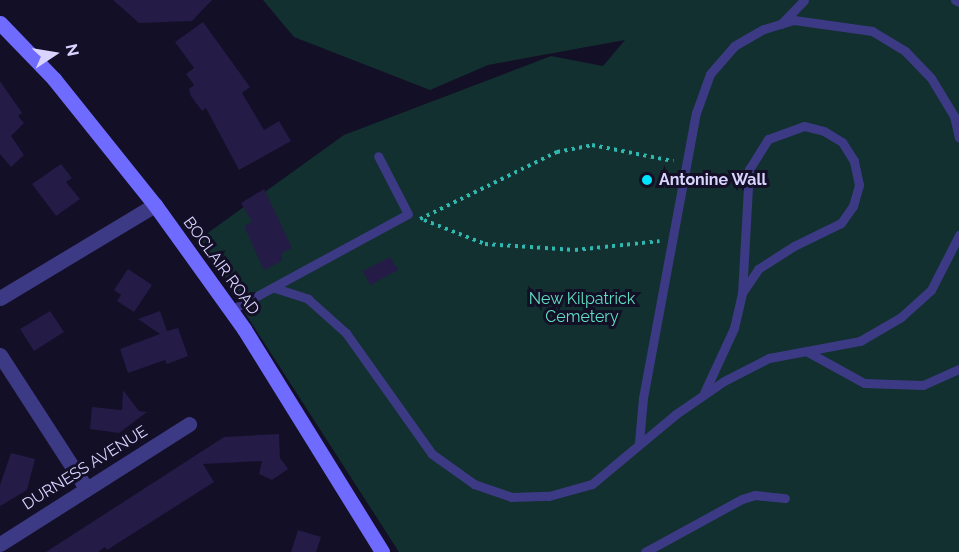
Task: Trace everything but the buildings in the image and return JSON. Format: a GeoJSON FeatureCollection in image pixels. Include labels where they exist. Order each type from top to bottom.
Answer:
{"type":"FeatureCollection","features":[{"type":"Feature","properties":{"kind":"main road","name":"BOCLAIR ROAD"},"geometry":{"type":"LineString","coordinates":[[0,23],[54,79],[155,205],[231,310],[382,552]]}},
{"type":"Feature","properties":{"kind":"street"},"geometry":{"type":"LineString","coordinates":[[0,298],[155,205]]}},
{"type":"Feature","properties":{"kind":"street"},"geometry":{"type":"LineString","coordinates":[[0,355],[86,488]]}},
{"type":"Feature","properties":{"kind":"street","name":"DURNESS AVENUE"},"geometry":{"type":"LineString","coordinates":[[0,544],[189,424]]}},
{"type":"Feature","properties":{"kind":"lane"},"geometry":{"type":"LineString","coordinates":[[781,24],[804,0]]}},
{"type":"Feature","properties":{"kind":"lane"},"geometry":{"type":"LineString","coordinates":[[639,441],[643,398],[684,163],[710,74],[734,46],[794,20],[831,22],[872,31],[905,51],[937,88],[954,116],[959,137]]}},
{"type":"Feature","properties":{"kind":"lane"},"geometry":{"type":"LineString","coordinates":[[703,396],[734,328],[742,293],[749,169],[768,139],[783,131],[804,126],[824,130],[842,142],[854,161],[860,185],[853,206],[841,223],[794,246],[758,269],[742,293]]}},
{"type":"Feature","properties":{"kind":"lane"},"geometry":{"type":"LineString","coordinates":[[231,310],[408,214],[378,156]]}},
{"type":"Feature","properties":{"kind":"lane"},"geometry":{"type":"LineString","coordinates":[[275,288],[308,299],[346,333],[432,454],[474,484],[511,497],[549,495],[592,484],[639,441],[703,396],[769,358],[860,341],[901,316],[931,290],[959,235]]}},
{"type":"Feature","properties":{"kind":"lane"},"geometry":{"type":"LineString","coordinates":[[806,351],[864,383],[923,385],[959,369]]}},
{"type":"Feature","properties":{"kind":"lane"},"geometry":{"type":"LineString","coordinates":[[645,552],[742,499],[755,495],[785,498]]}},
{"type":"Feature","properties":{"kind":"path"},"geometry":{"type":"LineString","coordinates":[[423,220],[557,152],[592,145],[684,163]]}},
{"type":"Feature","properties":{"kind":"path"},"geometry":{"type":"LineString","coordinates":[[408,214],[484,244],[575,250],[672,240]]}},
{"type":"Feature","properties":{"kind":"green space","name":"New Kilpatrick Cemetery"},"geometry":{"type":"Polygon","coordinates":[[[263,0],[959,0],[959,552],[399,552],[198,240],[344,135],[551,56],[603,66],[625,40],[488,65],[430,90],[294,37],[263,0]]]}},
{"type":"Feature","properties":{"kind":"place","name":"Antonine Wall"},"geometry":{"type":"Point","coordinates":[647,180]}}]}
